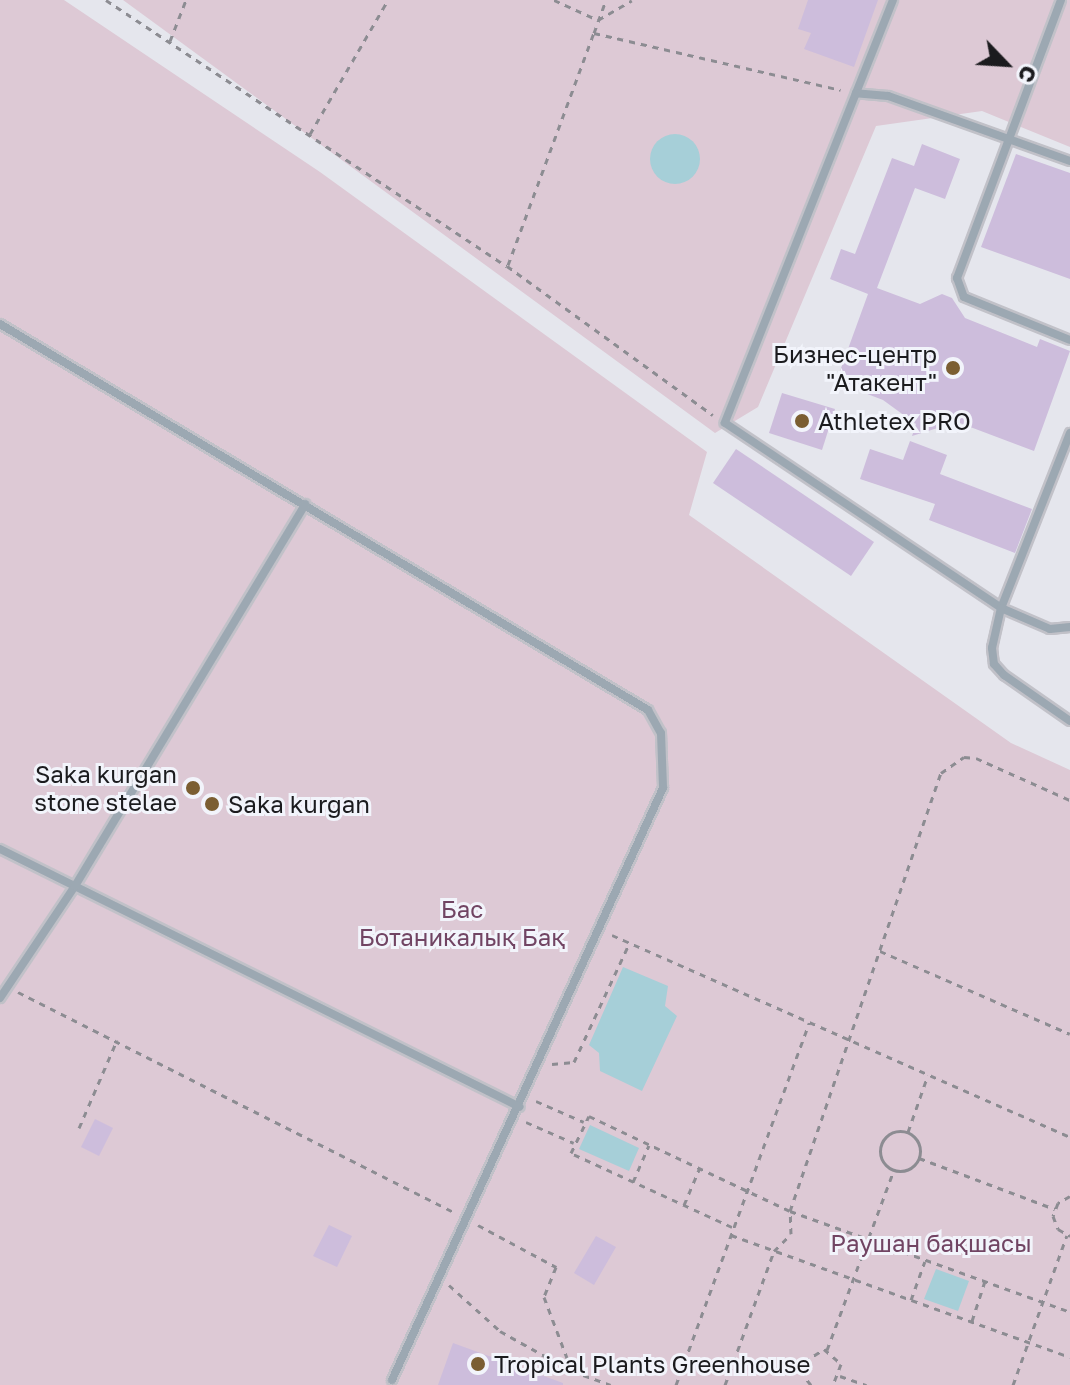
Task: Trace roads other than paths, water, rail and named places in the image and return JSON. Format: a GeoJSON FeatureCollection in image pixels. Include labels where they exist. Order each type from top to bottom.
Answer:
{"type":"FeatureCollection","features":[{"type":"Feature","properties":{"kind":"lane"},"geometry":{"type":"LineString","coordinates":[[893,0],[725,423],[1001,608],[1050,629],[1070,627]]}},
{"type":"Feature","properties":{"kind":"lane"},"geometry":{"type":"LineString","coordinates":[[1061,0],[957,278],[964,297],[1070,340]]}},
{"type":"Feature","properties":{"kind":"lane"},"geometry":{"type":"LineString","coordinates":[[856,93],[888,96],[1070,161]]}},
{"type":"Feature","properties":{"kind":"lane"},"geometry":{"type":"LineString","coordinates":[[0,324],[648,710],[661,733],[663,788],[540,1064],[392,1380]]}},
{"type":"Feature","properties":{"kind":"lane"},"geometry":{"type":"LineString","coordinates":[[1070,433],[1001,608],[994,664],[1070,721]]}},
{"type":"Feature","properties":{"kind":"lane"},"geometry":{"type":"LineString","coordinates":[[0,998],[75,886],[305,504]]}},
{"type":"Feature","properties":{"kind":"lane"},"geometry":{"type":"LineString","coordinates":[[0,849],[520,1107]]}},
{"type":"Feature","properties":{"kind":"water"},"geometry":{"type":"Polygon","coordinates":[[[675,134],[692,142],[700,159],[692,176],[675,184],[658,176],[650,159],[658,142],[675,134]]]}},
{"type":"Feature","properties":{"kind":"water"},"geometry":{"type":"Polygon","coordinates":[[[623,967],[668,986],[665,1006],[677,1016],[642,1091],[600,1071],[599,1053],[589,1045],[623,967]]]}},
{"type":"Feature","properties":{"kind":"water"},"geometry":{"type":"Polygon","coordinates":[[[590,1125],[639,1148],[629,1171],[579,1149],[590,1125]]]}},
{"type":"Feature","properties":{"kind":"water"},"geometry":{"type":"Polygon","coordinates":[[[936,1269],[969,1281],[958,1311],[924,1299],[936,1269]]]}},
{"type":"Feature","properties":{"kind":"place","name":"Бизнес-центр \"Атакент\""},"geometry":{"type":"Point","coordinates":[953,368]}},
{"type":"Feature","properties":{"kind":"place","name":"Athletex PRO"},"geometry":{"type":"Point","coordinates":[802,421]}},
{"type":"Feature","properties":{"kind":"place","name":"Saka kurgan stone stelae"},"geometry":{"type":"Point","coordinates":[193,788]}},
{"type":"Feature","properties":{"kind":"place","name":"Saka kurgan"},"geometry":{"type":"Point","coordinates":[212,804]}},
{"type":"Feature","properties":{"kind":"place","name":"Tropical Plants Greenhouse"},"geometry":{"type":"Point","coordinates":[478,1364]}},
{"type":"Feature","properties":{"kind":"park label","name":"Бас Ботаникалық Бақ"},"geometry":{"type":"Point","coordinates":[462,923]}},
{"type":"Feature","properties":{"kind":"park label","name":"Раушан бақшасы"},"geometry":{"type":"Point","coordinates":[931,1243]}}]}
